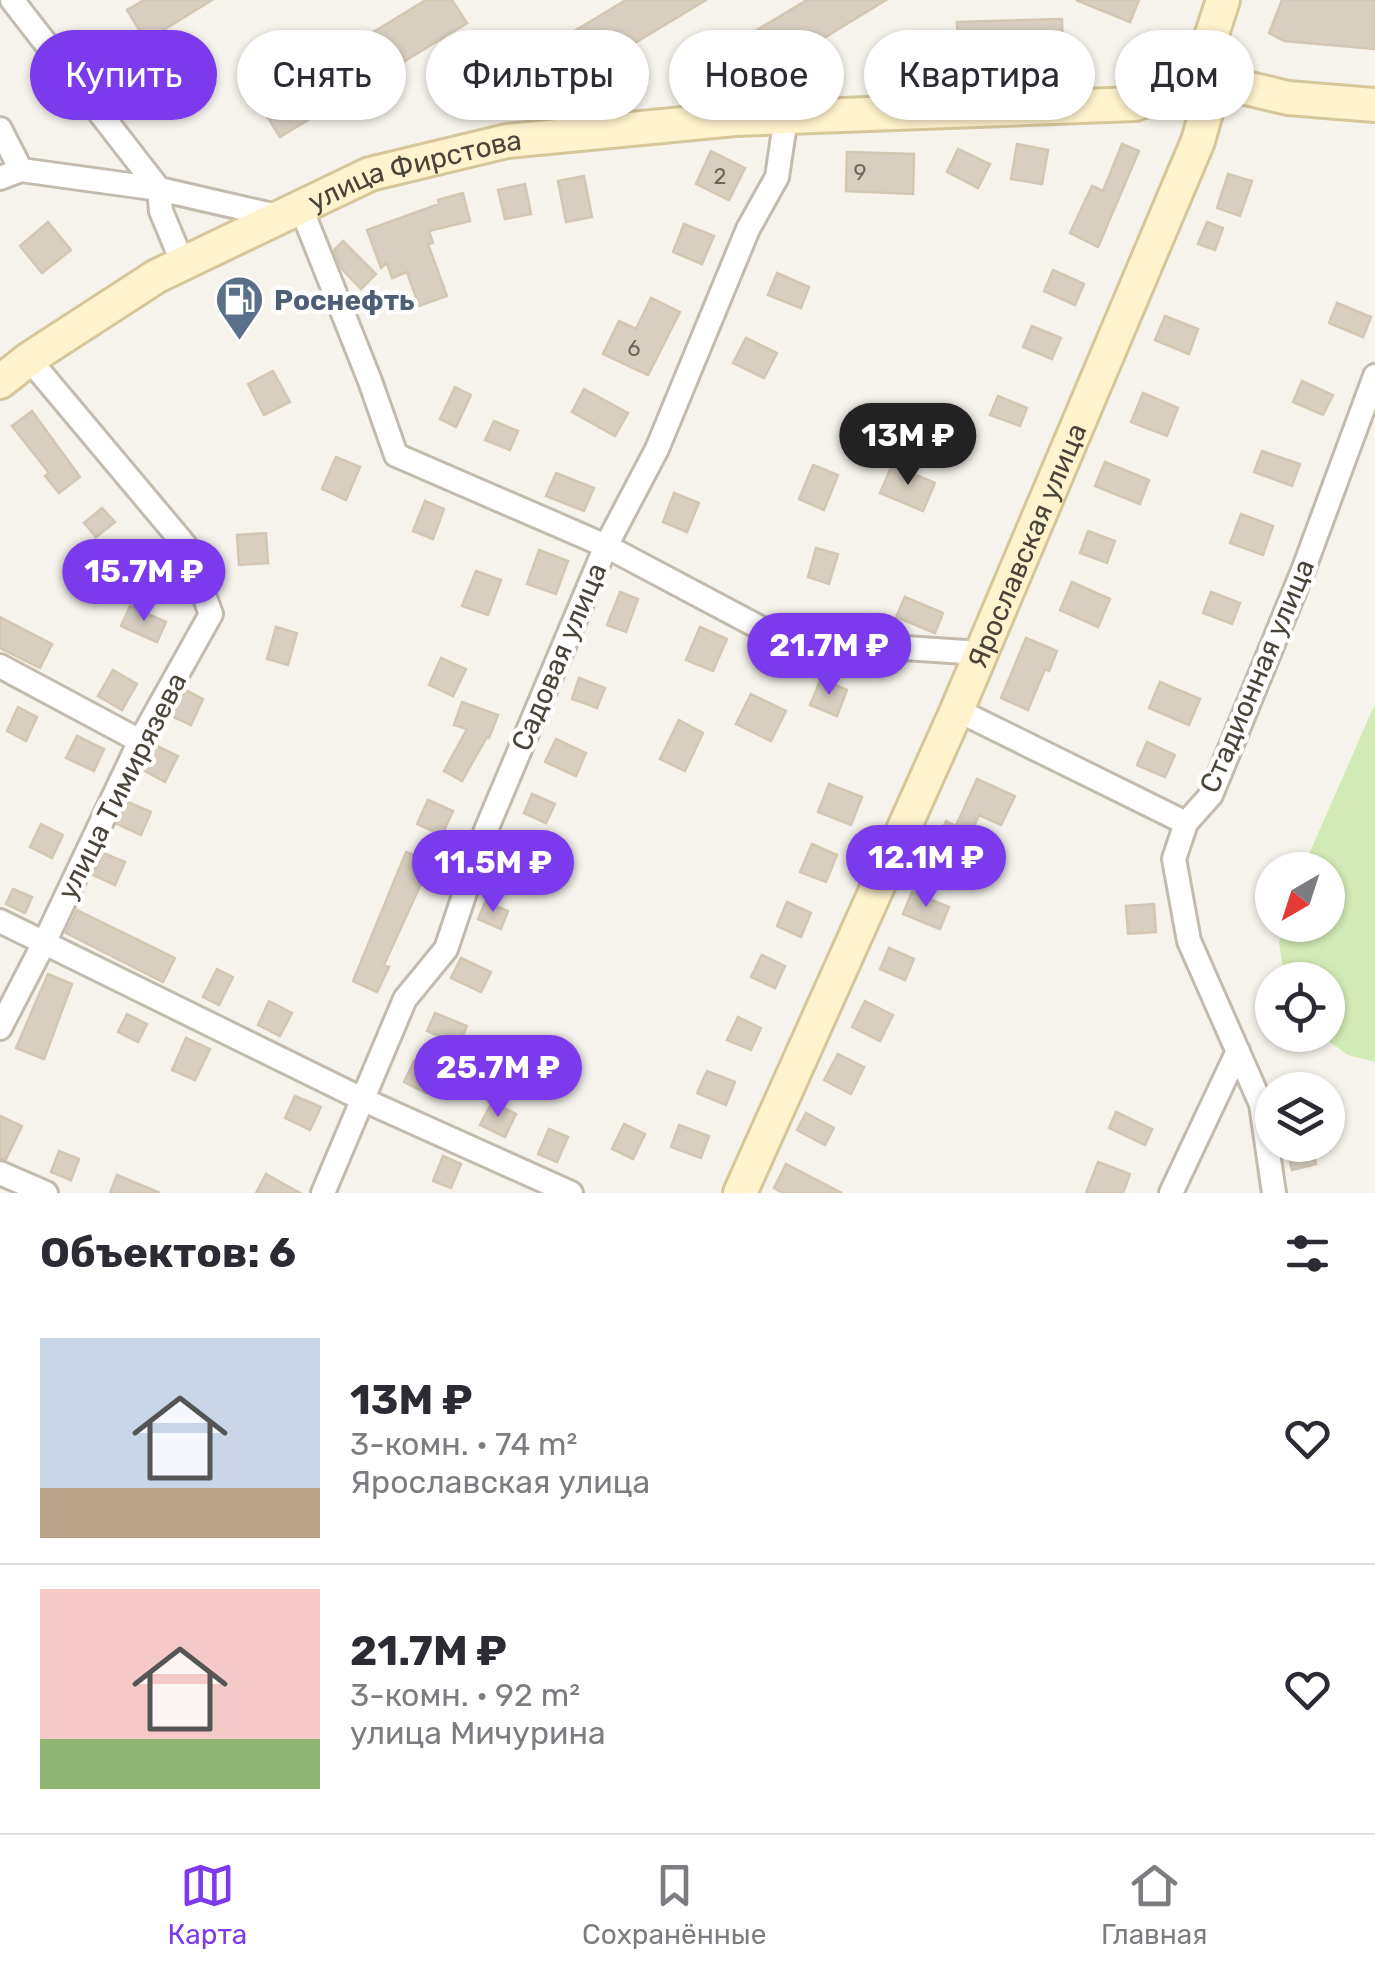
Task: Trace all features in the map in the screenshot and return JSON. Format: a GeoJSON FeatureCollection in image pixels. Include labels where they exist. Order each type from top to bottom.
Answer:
{"type":"FeatureCollection","features":[{"type":"Feature","properties":{"kind":"street"},"geometry":{"type":"LineString","coordinates":[[12,0],[159,188],[160,211],[183,264]]}},
{"type":"Feature","properties":{"kind":"street","name":"Ярославская улица"},"geometry":{"type":"LineString","coordinates":[[1213,30],[1223,0]]}},
{"type":"Feature","properties":{"kind":"street"},"geometry":{"type":"LineString","coordinates":[[1254,88],[1288,98],[1375,105]]}},
{"type":"Feature","properties":{"kind":"street","name":"улица Фирстова"},"geometry":{"type":"LineString","coordinates":[[844,114],[1115,106]]}},
{"type":"Feature","properties":{"kind":"street","name":"улица Фирстова"},"geometry":{"type":"LineString","coordinates":[[0,382],[29,358],[156,276],[370,174],[507,141],[751,120]]}},
{"type":"Feature","properties":{"kind":"street","name":"Садовая улица"},"geometry":{"type":"LineString","coordinates":[[323,1193],[405,999],[446,949],[486,830],[606,546],[656,449],[748,230],[777,177],[786,120]]}},
{"type":"Feature","properties":{"kind":"street","name":"Ярославская улица"},"geometry":{"type":"LineString","coordinates":[[740,1193],[981,654],[1198,141],[1200,120]]}},
{"type":"Feature","properties":{"kind":"street"},"geometry":{"type":"LineString","coordinates":[[0,129],[11,174],[159,188],[291,213],[370,381],[396,455],[606,546],[783,640],[981,654]]}},
{"type":"Feature","properties":{"kind":"street","name":"улица Тимирязева"},"geometry":{"type":"LineString","coordinates":[[0,1028],[46,941],[140,741],[210,614],[185,545],[29,358]]}},
{"type":"Feature","properties":{"kind":"street","name":"Стадионная улица"},"geometry":{"type":"LineString","coordinates":[[1274,1193],[1262,1104],[1189,941],[1174,859],[1186,823],[1211,795],[1304,568],[1375,376]]}},
{"type":"Feature","properties":{"kind":"street"},"geometry":{"type":"LineString","coordinates":[[0,666],[140,741]]}},
{"type":"Feature","properties":{"kind":"street"},"geometry":{"type":"LineString","coordinates":[[957,710],[1186,823]]}},
{"type":"Feature","properties":{"kind":"street"},"geometry":{"type":"LineString","coordinates":[[0,921],[364,1100],[572,1193]]}},
{"type":"Feature","properties":{"kind":"street"},"geometry":{"type":"LineString","coordinates":[[1172,1193],[1238,1051]]}},
{"type":"Feature","properties":{"kind":"street"},"geometry":{"type":"LineString","coordinates":[[0,1173],[46,1193]]}},
{"type":"Feature","properties":{"kind":"green space"},"geometry":{"type":"Polygon","coordinates":[[[1375,704],[1375,1062],[1344,1052],[1345,962],[1282,962],[1279,942],[1345,942],[1345,852],[1310,852],[1375,704]]]}},
{"type":"Feature","properties":{"kind":"building"},"geometry":{"type":"Polygon","coordinates":[[[144,0],[212,0],[164,30],[139,30],[127,10],[144,0]]]}},
{"type":"Feature","properties":{"kind":"building"},"geometry":{"type":"Polygon","coordinates":[[[426,0],[452,0],[467,23],[456,30],[426,30],[426,48],[406,60],[406,30],[377,30],[426,0]]]}},
{"type":"Feature","properties":{"kind":"building"},"geometry":{"type":"Polygon","coordinates":[[[626,0],[706,0],[649,34],[649,30],[576,30],[626,0]]]}},
{"type":"Feature","properties":{"kind":"building"},"geometry":{"type":"Polygon","coordinates":[[[807,0],[886,0],[837,30],[757,30],[807,0]]]}},
{"type":"Feature","properties":{"kind":"building"},"geometry":{"type":"Polygon","coordinates":[[[1076,0],[1139,0],[1130,22],[1076,0]]]}},
{"type":"Feature","properties":{"kind":"building"},"geometry":{"type":"Polygon","coordinates":[[[1282,0],[1375,0],[1375,49],[1284,41],[1269,33],[1282,0]]]}},
{"type":"Feature","properties":{"kind":"building"},"geometry":{"type":"Polygon","coordinates":[[[1062,19],[1062,30],[957,30],[957,22],[1062,19]]]}},
{"type":"Feature","properties":{"kind":"building"},"geometry":{"type":"Polygon","coordinates":[[[269,120],[308,120],[280,137],[269,120]]]}},
{"type":"Feature","properties":{"kind":"building"},"geometry":{"type":"Polygon","coordinates":[[[1017,144],[1048,150],[1042,184],[1011,179],[1017,144]]]}},
{"type":"Feature","properties":{"kind":"building"},"geometry":{"type":"Polygon","coordinates":[[[1122,144],[1139,151],[1098,247],[1070,233],[1092,186],[1103,191],[1122,144]]]}},
{"type":"Feature","properties":{"kind":"building"},"geometry":{"type":"Polygon","coordinates":[[[958,149],[990,164],[978,188],[947,172],[958,149]]]}},
{"type":"Feature","properties":{"kind":"building"},"geometry":{"type":"Polygon","coordinates":[[[711,151],[745,168],[729,200],[696,184],[711,151]]]}},
{"type":"Feature","properties":{"kind":"building"},"geometry":{"type":"Polygon","coordinates":[[[847,152],[914,154],[913,194],[846,191],[847,152]]]}},
{"type":"Feature","properties":{"kind":"building"},"geometry":{"type":"Polygon","coordinates":[[[1228,174],[1252,181],[1240,216],[1217,208],[1228,174]]]}},
{"type":"Feature","properties":{"kind":"building"},"geometry":{"type":"Polygon","coordinates":[[[584,176],[592,217],[566,222],[558,181],[584,176]]]}},
{"type":"Feature","properties":{"kind":"building"},"geometry":{"type":"Polygon","coordinates":[[[525,184],[531,214],[505,219],[498,190],[525,184]]]}},
{"type":"Feature","properties":{"kind":"building"},"geometry":{"type":"Polygon","coordinates":[[[463,193],[470,221],[429,231],[433,243],[428,244],[447,296],[419,306],[407,272],[392,278],[387,263],[381,268],[367,230],[463,193]]]}},
{"type":"Feature","properties":{"kind":"building"},"geometry":{"type":"Polygon","coordinates":[[[48,222],[71,250],[42,273],[20,246],[48,222]]]}},
{"type":"Feature","properties":{"kind":"building"},"geometry":{"type":"Polygon","coordinates":[[[1207,222],[1223,228],[1215,250],[1198,244],[1207,222]]]}},
{"type":"Feature","properties":{"kind":"building"},"geometry":{"type":"Polygon","coordinates":[[[684,224],[714,236],[702,264],[673,252],[684,224]]]}},
{"type":"Feature","properties":{"kind":"building"},"geometry":{"type":"Polygon","coordinates":[[[343,241],[376,274],[361,289],[342,269],[334,250],[343,241]]]}},
{"type":"Feature","properties":{"kind":"building"},"geometry":{"type":"Polygon","coordinates":[[[1053,270],[1084,284],[1075,305],[1044,291],[1053,270]]]}},
{"type":"Feature","properties":{"kind":"building"},"geometry":{"type":"Polygon","coordinates":[[[777,273],[809,287],[801,308],[768,295],[777,273]]]}},
{"type":"Feature","properties":{"kind":"building"},"geometry":{"type":"Polygon","coordinates":[[[651,298],[680,312],[648,375],[603,354],[619,321],[636,329],[651,298]]]}},
{"type":"Feature","properties":{"kind":"building"},"geometry":{"type":"Polygon","coordinates":[[[1337,303],[1371,317],[1363,337],[1329,323],[1337,303]]]}},
{"type":"Feature","properties":{"kind":"building"},"geometry":{"type":"Polygon","coordinates":[[[1165,316],[1198,329],[1189,354],[1155,340],[1165,316]]]}},
{"type":"Feature","properties":{"kind":"building"},"geometry":{"type":"Polygon","coordinates":[[[1032,326],[1061,338],[1052,359],[1023,347],[1032,326]]]}},
{"type":"Feature","properties":{"kind":"building"},"geometry":{"type":"Polygon","coordinates":[[[746,338],[777,353],[764,378],[733,363],[746,338]]]}},
{"type":"Feature","properties":{"kind":"building"},"geometry":{"type":"Polygon","coordinates":[[[273,371],[290,402],[264,415],[248,384],[273,371]]]}},
{"type":"Feature","properties":{"kind":"building"},"geometry":{"type":"Polygon","coordinates":[[[1302,381],[1333,395],[1323,415],[1293,402],[1302,381]]]}},
{"type":"Feature","properties":{"kind":"building"},"geometry":{"type":"Polygon","coordinates":[[[455,387],[471,395],[456,427],[440,419],[455,387]]]}},
{"type":"Feature","properties":{"kind":"building"},"geometry":{"type":"Polygon","coordinates":[[[584,389],[628,413],[615,436],[572,412],[584,389]]]}},
{"type":"Feature","properties":{"kind":"building"},"geometry":{"type":"Polygon","coordinates":[[[1143,393],[1178,408],[1167,436],[1131,422],[1143,393]]]}},
{"type":"Feature","properties":{"kind":"building"},"geometry":{"type":"Polygon","coordinates":[[[998,396],[1027,408],[1020,426],[990,415],[998,396]]]}},
{"type":"Feature","properties":{"kind":"building"},"geometry":{"type":"Polygon","coordinates":[[[32,411],[80,477],[59,493],[45,476],[49,473],[12,426],[32,411]]]}},
{"type":"Feature","properties":{"kind":"building"},"geometry":{"type":"Polygon","coordinates":[[[494,421],[518,431],[510,450],[485,440],[494,421]]]}},
{"type":"Feature","properties":{"kind":"building"},"geometry":{"type":"Polygon","coordinates":[[[1262,451],[1300,464],[1292,486],[1254,472],[1262,451]]]}},
{"type":"Feature","properties":{"kind":"building"},"geometry":{"type":"Polygon","coordinates":[[[336,457],[360,467],[346,500],[322,489],[336,457]]]}},
{"type":"Feature","properties":{"kind":"building"},"geometry":{"type":"Polygon","coordinates":[[[1105,462],[1149,480],[1140,504],[1095,486],[1105,462]]]}},
{"type":"Feature","properties":{"kind":"building"},"geometry":{"type":"Polygon","coordinates":[[[813,465],[838,475],[824,510],[799,499],[813,465]]]}},
{"type":"Feature","properties":{"kind":"building"},"geometry":{"type":"Polygon","coordinates":[[[892,465],[935,483],[923,511],[880,493],[892,465]]]}},
{"type":"Feature","properties":{"kind":"building"},"geometry":{"type":"Polygon","coordinates":[[[556,473],[594,488],[584,511],[546,496],[556,473]]]}},
{"type":"Feature","properties":{"kind":"building"},"geometry":{"type":"Polygon","coordinates":[[[674,493],[699,503],[687,532],[663,522],[674,493]]]}},
{"type":"Feature","properties":{"kind":"building"},"geometry":{"type":"Polygon","coordinates":[[[425,501],[444,509],[433,539],[413,531],[425,501]]]}},
{"type":"Feature","properties":{"kind":"building"},"geometry":{"type":"Polygon","coordinates":[[[102,508],[115,522],[96,537],[84,523],[102,508]]]}},
{"type":"Feature","properties":{"kind":"building"},"geometry":{"type":"Polygon","coordinates":[[[1241,514],[1273,526],[1263,555],[1230,543],[1241,514]]]}},
{"type":"Feature","properties":{"kind":"building"},"geometry":{"type":"Polygon","coordinates":[[[1088,531],[1115,541],[1107,563],[1080,553],[1088,531]]]}},
{"type":"Feature","properties":{"kind":"building"},"geometry":{"type":"Polygon","coordinates":[[[266,533],[268,563],[239,565],[237,535],[266,533]]]}},
{"type":"Feature","properties":{"kind":"building"},"geometry":{"type":"Polygon","coordinates":[[[816,548],[838,554],[829,584],[808,577],[816,548]]]}},
{"type":"Feature","properties":{"kind":"building"},"geometry":{"type":"Polygon","coordinates":[[[539,550],[568,561],[556,594],[527,584],[539,550]]]}},
{"type":"Feature","properties":{"kind":"building"},"geometry":{"type":"Polygon","coordinates":[[[476,571],[501,580],[488,615],[462,606],[476,571]]]}},
{"type":"Feature","properties":{"kind":"building"},"geometry":{"type":"Polygon","coordinates":[[[1072,582],[1110,599],[1098,627],[1060,610],[1072,582]]]}},
{"type":"Feature","properties":{"kind":"building"},"geometry":{"type":"Polygon","coordinates":[[[620,592],[638,599],[626,632],[607,625],[620,592]]]}},
{"type":"Feature","properties":{"kind":"building"},"geometry":{"type":"Polygon","coordinates":[[[1211,592],[1240,603],[1232,624],[1203,613],[1211,592]]]}},
{"type":"Feature","properties":{"kind":"building"},"geometry":{"type":"Polygon","coordinates":[[[905,597],[943,613],[935,633],[896,617],[905,597]]]}},
{"type":"Feature","properties":{"kind":"building"},"geometry":{"type":"Polygon","coordinates":[[[130,606],[166,622],[157,642],[121,626],[130,606]]]}},
{"type":"Feature","properties":{"kind":"building"},"geometry":{"type":"Polygon","coordinates":[[[0,617],[52,644],[40,668],[0,648],[0,617]]]}},
{"type":"Feature","properties":{"kind":"building"},"geometry":{"type":"Polygon","coordinates":[[[276,627],[297,633],[288,665],[267,659],[276,627]]]}},
{"type":"Feature","properties":{"kind":"building"},"geometry":{"type":"Polygon","coordinates":[[[700,627],[727,639],[713,671],[686,660],[700,627]]]}},
{"type":"Feature","properties":{"kind":"building"},"geometry":{"type":"Polygon","coordinates":[[[1026,638],[1057,651],[1028,710],[1001,698],[1026,638]]]}},
{"type":"Feature","properties":{"kind":"building"},"geometry":{"type":"Polygon","coordinates":[[[441,658],[466,669],[453,696],[429,685],[441,658]]]}},
{"type":"Feature","properties":{"kind":"building"},"geometry":{"type":"Polygon","coordinates":[[[113,670],[137,684],[122,710],[98,696],[113,670]]]}},
{"type":"Feature","properties":{"kind":"building"},"geometry":{"type":"Polygon","coordinates":[[[579,678],[605,688],[597,708],[572,699],[579,678]]]}},
{"type":"Feature","properties":{"kind":"building"},"geometry":{"type":"Polygon","coordinates":[[[821,679],[847,690],[837,716],[810,705],[821,679]]]}},
{"type":"Feature","properties":{"kind":"building"},"geometry":{"type":"Polygon","coordinates":[[[1160,682],[1200,699],[1189,725],[1149,708],[1160,682]]]}},
{"type":"Feature","properties":{"kind":"building"},"geometry":{"type":"Polygon","coordinates":[[[186,690],[203,699],[191,725],[171,716],[186,690]]]}},
{"type":"Feature","properties":{"kind":"building"},"geometry":{"type":"Polygon","coordinates":[[[751,694],[786,711],[771,741],[736,724],[751,694]]]}},
{"type":"Feature","properties":{"kind":"building"},"geometry":{"type":"Polygon","coordinates":[[[462,702],[498,715],[489,738],[462,781],[444,771],[467,729],[454,725],[462,702]]]}},
{"type":"Feature","properties":{"kind":"building"},"geometry":{"type":"Polygon","coordinates":[[[18,707],[37,717],[26,741],[7,731],[18,707]]]}},
{"type":"Feature","properties":{"kind":"building"},"geometry":{"type":"Polygon","coordinates":[[[679,720],[703,733],[685,771],[660,759],[679,720]]]}},
{"type":"Feature","properties":{"kind":"building"},"geometry":{"type":"Polygon","coordinates":[[[77,736],[104,749],[94,771],[66,758],[77,736]]]}},
{"type":"Feature","properties":{"kind":"building"},"geometry":{"type":"Polygon","coordinates":[[[556,739],[586,753],[576,776],[545,762],[556,739]]]}},
{"type":"Feature","properties":{"kind":"building"},"geometry":{"type":"Polygon","coordinates":[[[1147,742],[1175,755],[1165,777],[1137,765],[1147,742]]]}},
{"type":"Feature","properties":{"kind":"building"},"geometry":{"type":"Polygon","coordinates":[[[155,745],[178,756],[165,782],[143,770],[155,745]]]}},
{"type":"Feature","properties":{"kind":"building"},"geometry":{"type":"Polygon","coordinates":[[[977,779],[1015,796],[1001,825],[979,815],[961,857],[935,846],[946,821],[956,826],[977,779]]]}},
{"type":"Feature","properties":{"kind":"building"},"geometry":{"type":"Polygon","coordinates":[[[829,784],[862,797],[851,825],[818,812],[829,784]]]}},
{"type":"Feature","properties":{"kind":"building"},"geometry":{"type":"Polygon","coordinates":[[[532,794],[555,804],[546,823],[524,813],[532,794]]]}},
{"type":"Feature","properties":{"kind":"building"},"geometry":{"type":"Polygon","coordinates":[[[428,800],[453,811],[442,835],[417,824],[428,800]]]}},
{"type":"Feature","properties":{"kind":"building"},"geometry":{"type":"Polygon","coordinates":[[[128,802],[151,812],[141,835],[117,824],[128,802]]]}},
{"type":"Feature","properties":{"kind":"building"},"geometry":{"type":"Polygon","coordinates":[[[41,824],[63,835],[52,858],[30,847],[41,824]]]}},
{"type":"Feature","properties":{"kind":"building"},"geometry":{"type":"Polygon","coordinates":[[[812,844],[837,855],[826,882],[800,872],[812,844]]]}},
{"type":"Feature","properties":{"kind":"building"},"geometry":{"type":"Polygon","coordinates":[[[507,847],[537,860],[529,879],[510,871],[512,867],[501,862],[507,847]]]}},
{"type":"Feature","properties":{"kind":"building"},"geometry":{"type":"Polygon","coordinates":[[[406,852],[431,862],[384,965],[389,967],[377,992],[353,981],[406,852]]]}},
{"type":"Feature","properties":{"kind":"building"},"geometry":{"type":"Polygon","coordinates":[[[103,853],[125,862],[115,885],[93,875],[103,853]]]}},
{"type":"Feature","properties":{"kind":"building"},"geometry":{"type":"Polygon","coordinates":[[[13,889],[32,897],[25,913],[6,904],[13,889]]]}},
{"type":"Feature","properties":{"kind":"building"},"geometry":{"type":"Polygon","coordinates":[[[912,892],[949,907],[940,929],[903,914],[912,892]]]}},
{"type":"Feature","properties":{"kind":"building"},"geometry":{"type":"Polygon","coordinates":[[[485,902],[508,911],[501,929],[478,919],[485,902]]]}},
{"type":"Feature","properties":{"kind":"building"},"geometry":{"type":"Polygon","coordinates":[[[787,902],[811,913],[801,937],[777,926],[787,902]]]}},
{"type":"Feature","properties":{"kind":"building"},"geometry":{"type":"Polygon","coordinates":[[[1154,904],[1156,932],[1128,934],[1126,906],[1154,904]]]}},
{"type":"Feature","properties":{"kind":"building"},"geometry":{"type":"Polygon","coordinates":[[[77,910],[175,958],[163,982],[66,933],[77,910]]]}},
{"type":"Feature","properties":{"kind":"building"},"geometry":{"type":"Polygon","coordinates":[[[889,948],[914,959],[905,980],[880,969],[889,948]]]}},
{"type":"Feature","properties":{"kind":"building"},"geometry":{"type":"Polygon","coordinates":[[[762,955],[785,966],[775,988],[751,977],[762,955]]]}},
{"type":"Feature","properties":{"kind":"building"},"geometry":{"type":"Polygon","coordinates":[[[461,958],[491,972],[481,992],[451,978],[461,958]]]}},
{"type":"Feature","properties":{"kind":"building"},"geometry":{"type":"Polygon","coordinates":[[[217,969],[233,977],[219,1005],[203,997],[217,969]]]}},
{"type":"Feature","properties":{"kind":"building"},"geometry":{"type":"Polygon","coordinates":[[[48,974],[72,984],[44,1059],[16,1048],[48,974]]]}},
{"type":"Feature","properties":{"kind":"building"},"geometry":{"type":"Polygon","coordinates":[[[269,1001],[292,1013],[280,1036],[258,1025],[269,1001]]]}},
{"type":"Feature","properties":{"kind":"building"},"geometry":{"type":"Polygon","coordinates":[[[865,1001],[893,1015],[880,1041],[852,1027],[865,1001]]]}},
{"type":"Feature","properties":{"kind":"building"},"geometry":{"type":"Polygon","coordinates":[[[435,1013],[467,1026],[459,1044],[427,1031],[435,1013]]]}},
{"type":"Feature","properties":{"kind":"building"},"geometry":{"type":"Polygon","coordinates":[[[127,1014],[147,1024],[138,1042],[118,1032],[127,1014]]]}},
{"type":"Feature","properties":{"kind":"building"},"geometry":{"type":"Polygon","coordinates":[[[738,1017],[761,1028],[751,1050],[727,1040],[738,1017]]]}},
{"type":"Feature","properties":{"kind":"building"},"geometry":{"type":"Polygon","coordinates":[[[186,1038],[210,1049],[195,1080],[172,1070],[186,1038]]]}},
{"type":"Feature","properties":{"kind":"building"},"geometry":{"type":"Polygon","coordinates":[[[838,1054],[864,1067],[851,1094],[824,1080],[838,1054]]]}},
{"type":"Feature","properties":{"kind":"building"},"geometry":{"type":"Polygon","coordinates":[[[414,1061],[437,1073],[426,1093],[404,1082],[414,1061]]]}},
{"type":"Feature","properties":{"kind":"building"},"geometry":{"type":"Polygon","coordinates":[[[707,1071],[735,1082],[726,1105],[697,1093],[707,1071]]]}},
{"type":"Feature","properties":{"kind":"building"},"geometry":{"type":"Polygon","coordinates":[[[295,1096],[321,1107],[310,1130],[285,1118],[295,1096]]]}},
{"type":"Feature","properties":{"kind":"building"},"geometry":{"type":"Polygon","coordinates":[[[492,1102],[516,1114],[505,1137],[480,1125],[492,1102]]]}},
{"type":"Feature","properties":{"kind":"building"},"geometry":{"type":"Polygon","coordinates":[[[1116,1112],[1152,1129],[1145,1145],[1109,1128],[1116,1112]]]}},
{"type":"Feature","properties":{"kind":"building"},"geometry":{"type":"Polygon","coordinates":[[[806,1113],[834,1128],[825,1145],[797,1130],[806,1113]]]}},
{"type":"Feature","properties":{"kind":"building"},"geometry":{"type":"Polygon","coordinates":[[[0,1116],[22,1126],[6,1159],[0,1158],[0,1116]]]}},
{"type":"Feature","properties":{"kind":"building"},"geometry":{"type":"Polygon","coordinates":[[[624,1124],[645,1134],[633,1159],[612,1149],[624,1124]]]}},
{"type":"Feature","properties":{"kind":"building"},"geometry":{"type":"Polygon","coordinates":[[[679,1125],[709,1136],[701,1158],[671,1147],[679,1125]]]}},
{"type":"Feature","properties":{"kind":"building"},"geometry":{"type":"Polygon","coordinates":[[[549,1129],[568,1137],[557,1162],[538,1154],[549,1129]]]}},
{"type":"Feature","properties":{"kind":"building"},"geometry":{"type":"Polygon","coordinates":[[[59,1151],[79,1159],[71,1180],[51,1172],[59,1151]]]}},
{"type":"Feature","properties":{"kind":"building"},"geometry":{"type":"Polygon","coordinates":[[[443,1156],[461,1164],[451,1188],[433,1181],[443,1156]]]}},
{"type":"Feature","properties":{"kind":"building"},"geometry":{"type":"Polygon","coordinates":[[[1098,1162],[1130,1174],[1123,1193],[1086,1193],[1098,1162]]]}},
{"type":"Feature","properties":{"kind":"building"},"geometry":{"type":"Polygon","coordinates":[[[1290,1162],[1316,1162],[1316,1164],[1292,1170],[1290,1162]]]}},
{"type":"Feature","properties":{"kind":"building"},"geometry":{"type":"Polygon","coordinates":[[[786,1164],[842,1193],[783,1193],[774,1188],[786,1164]]]}},
{"type":"Feature","properties":{"kind":"building"},"geometry":{"type":"Polygon","coordinates":[[[266,1174],[300,1193],[256,1193],[266,1174]]]}},
{"type":"Feature","properties":{"kind":"building"},"geometry":{"type":"Polygon","coordinates":[[[117,1175],[160,1193],[110,1193],[117,1175]]]}},
{"type":"Feature","properties":{"kind":"place","name":"Роснефть"},"geometry":{"type":"Point","coordinates":[239,342]}}]}
